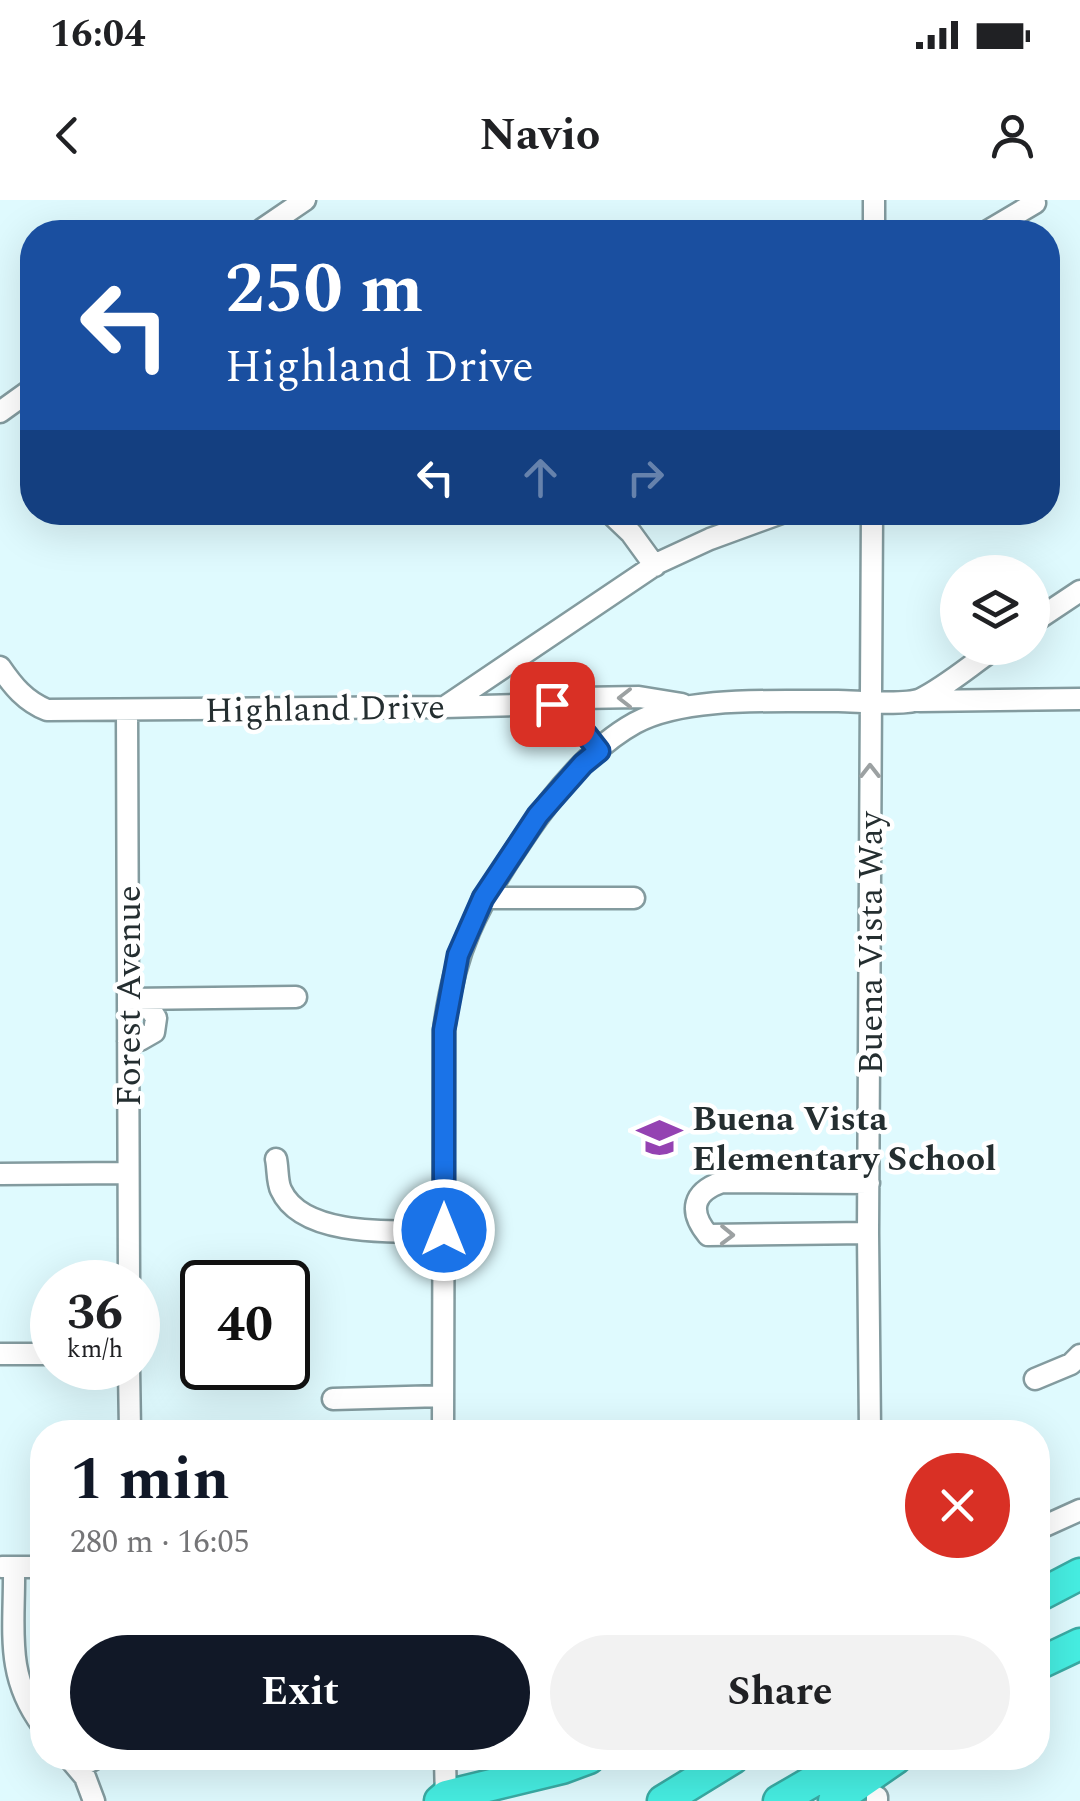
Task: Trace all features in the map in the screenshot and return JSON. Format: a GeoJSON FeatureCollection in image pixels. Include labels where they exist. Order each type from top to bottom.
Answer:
{"type":"FeatureCollection","features":[{"type":"Feature","properties":{"kind":"highway"},"geometry":{"type":"LineString","coordinates":[[1050,1579],[1080,1572]]}},
{"type":"Feature","properties":{"kind":"highway"},"geometry":{"type":"LineString","coordinates":[[1050,1589],[1080,1572]]}},
{"type":"Feature","properties":{"kind":"highway"},"geometry":{"type":"LineString","coordinates":[[1050,1658],[1080,1644]]}},
{"type":"Feature","properties":{"kind":"highway"},"geometry":{"type":"LineString","coordinates":[[444,1799],[554,1770]]}},
{"type":"Feature","properties":{"kind":"highway"},"geometry":{"type":"LineString","coordinates":[[662,1801],[713,1770]]}},
{"type":"Feature","properties":{"kind":"highway"},"geometry":{"type":"LineString","coordinates":[[779,1801],[832,1770]]}},
{"type":"Feature","properties":{"kind":"highway"},"geometry":{"type":"LineString","coordinates":[[834,1801],[879,1770]]}},
{"type":"Feature","properties":{"kind":"street"},"geometry":{"type":"LineString","coordinates":[[276,220],[305,200]]}},
{"type":"Feature","properties":{"kind":"street"},"geometry":{"type":"LineString","coordinates":[[1007,220],[1036,203]]}},
{"type":"Feature","properties":{"kind":"street"},"geometry":{"type":"LineString","coordinates":[[623,525],[655,566]]}},
{"type":"Feature","properties":{"kind":"street"},"geometry":{"type":"LineString","coordinates":[[444,707],[655,566],[750,525]]}},
{"type":"Feature","properties":{"kind":"street","name":"Buena Vista Way"},"geometry":{"type":"LineString","coordinates":[[870,1420],[872,525]]}},
{"type":"Feature","properties":{"kind":"street"},"geometry":{"type":"LineString","coordinates":[[1050,611],[1080,591]]}},
{"type":"Feature","properties":{"kind":"street"},"geometry":{"type":"LineString","coordinates":[[918,700],[970,665]]}},
{"type":"Feature","properties":{"kind":"street","name":"Highland Drive"},"geometry":{"type":"LineString","coordinates":[[0,667],[32,704],[47,710],[444,707],[640,697],[710,704]]}},
{"type":"Feature","properties":{"kind":"street"},"geometry":{"type":"LineString","coordinates":[[444,1420],[444,1030],[458,955],[483,898],[538,815],[583,764],[635,723],[710,704],[1080,699]]}},
{"type":"Feature","properties":{"kind":"street"},"geometry":{"type":"LineString","coordinates":[[552,704],[574,719],[599,751]]}},
{"type":"Feature","properties":{"kind":"street","name":"Forest Avenue"},"geometry":{"type":"LineString","coordinates":[[127,710],[136,999],[128,1040],[129,1260]]}},
{"type":"Feature","properties":{"kind":"street"},"geometry":{"type":"LineString","coordinates":[[483,898],[634,898]]}},
{"type":"Feature","properties":{"kind":"street"},"geometry":{"type":"LineString","coordinates":[[136,999],[296,997]]}},
{"type":"Feature","properties":{"kind":"street"},"geometry":{"type":"LineString","coordinates":[[276,1158],[281,1190],[300,1213],[348,1230],[444,1230]]}},
{"type":"Feature","properties":{"kind":"street"},"geometry":{"type":"LineString","coordinates":[[0,1174],[128,1173]]}},
{"type":"Feature","properties":{"kind":"street"},"geometry":{"type":"LineString","coordinates":[[868,1233],[708,1235],[699,1224],[696,1210],[706,1187],[722,1182],[869,1184]]}},
{"type":"Feature","properties":{"kind":"street"},"geometry":{"type":"LineString","coordinates":[[0,1354],[30,1354]]}},
{"type":"Feature","properties":{"kind":"street"},"geometry":{"type":"LineString","coordinates":[[1035,1379],[1072,1364],[1080,1355]]}},
{"type":"Feature","properties":{"kind":"street"},"geometry":{"type":"LineString","coordinates":[[130,1390],[130,1420]]}},
{"type":"Feature","properties":{"kind":"street"},"geometry":{"type":"LineString","coordinates":[[334,1399],[444,1396]]}},
{"type":"Feature","properties":{"kind":"street"},"geometry":{"type":"LineString","coordinates":[[1050,1524],[1080,1510]]}},
{"type":"Feature","properties":{"kind":"street"},"geometry":{"type":"LineString","coordinates":[[7,1568],[15,1673],[30,1708]]}},
{"type":"Feature","properties":{"kind":"street"},"geometry":{"type":"LineString","coordinates":[[83,1770],[94,1801]]}},
{"type":"Feature","properties":{"kind":"street"},"geometry":{"type":"LineString","coordinates":[[444,1799],[445,1770]]}},
{"type":"Feature","properties":{"kind":"place","name":"Buena Vista Elementary School"},"geometry":{"type":"Point","coordinates":[659,1138]}},
{"type":"Feature","properties":{"kind":"route"},"geometry":{"type":"LineString","coordinates":[[444,1230],[444,1030],[458,955],[483,898],[538,815],[599,751],[574,719],[552,704]]}}]}
